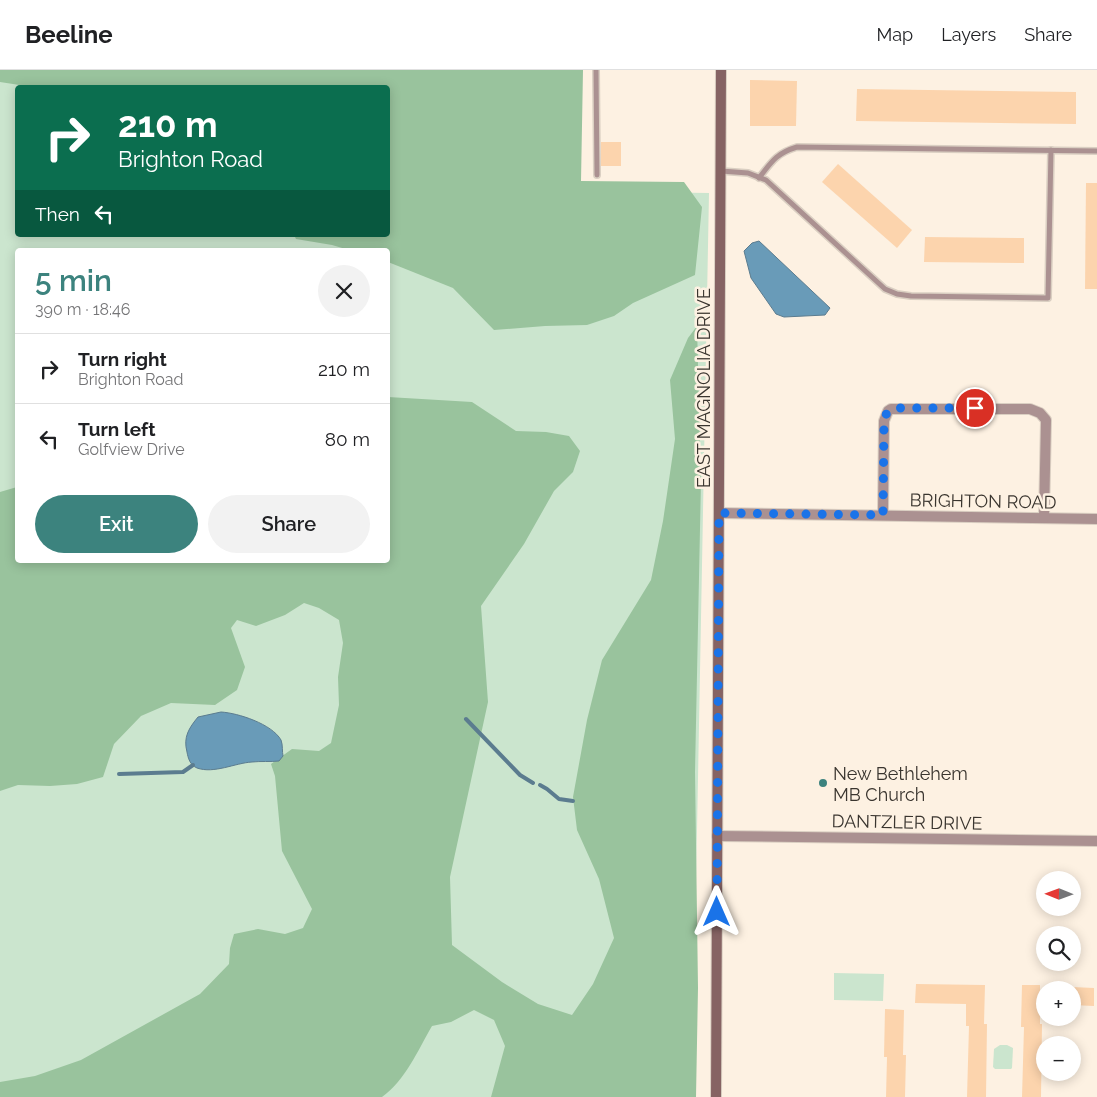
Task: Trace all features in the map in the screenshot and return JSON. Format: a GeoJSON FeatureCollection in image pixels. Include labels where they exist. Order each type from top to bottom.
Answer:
{"type":"FeatureCollection","features":[{"type":"Feature","properties":{"kind":"main road","name":"EAST MAGNOLIA DRIVE"},"geometry":{"type":"LineString","coordinates":[[716,1097],[721,70]]}},
{"type":"Feature","properties":{"kind":"street"},"geometry":{"type":"LineString","coordinates":[[883,515],[884,421],[888,411],[891,409],[1030,409],[1036,411],[1046,420],[1044,518]]}},
{"type":"Feature","properties":{"kind":"street","name":"BRIGHTON ROAD"},"geometry":{"type":"LineString","coordinates":[[719,513],[1097,519]]}},
{"type":"Feature","properties":{"kind":"street","name":"DANTZLER DRIVE"},"geometry":{"type":"LineString","coordinates":[[717,836],[1097,841]]}},
{"type":"Feature","properties":{"kind":"lane"},"geometry":{"type":"LineString","coordinates":[[596,70],[597,175]]}},
{"type":"Feature","properties":{"kind":"lane"},"geometry":{"type":"LineString","coordinates":[[759,178],[774,158],[785,150],[797,147],[1097,150]]}},
{"type":"Feature","properties":{"kind":"lane"},"geometry":{"type":"LineString","coordinates":[[720,171],[748,173],[766,180],[885,288],[891,291],[911,296],[1048,298],[1051,150]]}},
{"type":"Feature","properties":{"kind":"green space"},"geometry":{"type":"Polygon","coordinates":[[[0,70],[575,70],[571,191],[709,193],[692,1097],[0,1097],[0,70]]]}},
{"type":"Feature","properties":{"kind":"green space"},"geometry":{"type":"Polygon","coordinates":[[[0,70],[583,70],[581,181],[684,182],[702,207],[695,275],[633,303],[614,316],[587,325],[494,330],[453,288],[390,263],[390,248],[342,248],[296,239],[295,237],[390,237],[390,85],[20,85],[0,82],[0,70]]]}},
{"type":"Feature","properties":{"kind":"green space"},"geometry":{"type":"Polygon","coordinates":[[[697,326],[701,480],[695,772],[698,988],[696,1097],[491,1097],[505,1046],[494,1020],[474,1010],[451,1022],[432,1026],[398,1083],[382,1097],[0,1097],[0,1082],[35,1076],[81,1060],[200,994],[229,964],[230,948],[234,934],[258,929],[285,934],[303,928],[312,909],[282,851],[275,776],[271,764],[292,749],[319,751],[331,743],[339,705],[338,677],[343,643],[339,620],[319,608],[304,603],[285,615],[256,626],[237,620],[231,628],[245,667],[237,690],[215,705],[171,703],[141,716],[114,744],[103,777],[77,784],[50,786],[18,785],[0,791],[0,492],[15,488],[15,563],[390,563],[390,397],[472,402],[516,431],[546,432],[569,436],[580,451],[573,472],[554,491],[524,544],[481,606],[488,702],[450,877],[452,945],[502,982],[538,1004],[572,1015],[593,984],[614,938],[599,879],[577,830],[573,797],[587,720],[602,660],[651,580],[663,521],[675,439],[670,380],[688,338],[697,326]]]}},
{"type":"Feature","properties":{"kind":"green space"},"geometry":{"type":"Polygon","coordinates":[[[834,973],[884,974],[883,1001],[834,1000],[834,973]]]}},
{"type":"Feature","properties":{"kind":"green space"},"geometry":{"type":"Polygon","coordinates":[[[1000,1045],[1007,1045],[1013,1048],[1011,1069],[995,1069],[993,1067],[994,1049],[1000,1045]]]}},
{"type":"Feature","properties":{"kind":"water"},"geometry":{"type":"Polygon","coordinates":[[[759,241],[830,308],[825,315],[784,317],[776,314],[751,278],[744,251],[752,243],[759,241]]]}},
{"type":"Feature","properties":{"kind":"water"},"geometry":{"type":"Polygon","coordinates":[[[221,712],[245,717],[263,724],[277,734],[281,740],[283,756],[279,761],[245,763],[210,770],[195,767],[189,759],[186,737],[198,717],[221,712]]]}},
{"type":"Feature","properties":{"kind":"building"},"geometry":{"type":"Polygon","coordinates":[[[750,80],[797,81],[796,126],[750,126],[750,80]]]}},
{"type":"Feature","properties":{"kind":"building"},"geometry":{"type":"Polygon","coordinates":[[[857,89],[1076,92],[1076,124],[856,121],[857,89]]]}},
{"type":"Feature","properties":{"kind":"building"},"geometry":{"type":"Polygon","coordinates":[[[601,142],[621,142],[621,166],[601,166],[601,142]]]}},
{"type":"Feature","properties":{"kind":"building"},"geometry":{"type":"Polygon","coordinates":[[[838,164],[912,230],[897,248],[822,182],[838,164]]]}},
{"type":"Feature","properties":{"kind":"building"},"geometry":{"type":"Polygon","coordinates":[[[1086,183],[1097,183],[1097,289],[1085,289],[1086,183]]]}},
{"type":"Feature","properties":{"kind":"building"},"geometry":{"type":"Polygon","coordinates":[[[925,237],[1024,238],[1024,263],[924,262],[925,237]]]}},
{"type":"Feature","properties":{"kind":"building"},"geometry":{"type":"Polygon","coordinates":[[[916,984],[985,985],[984,1024],[987,1024],[986,1097],[967,1097],[969,1026],[966,1026],[966,1004],[915,1003],[916,984]]]}},
{"type":"Feature","properties":{"kind":"building"},"geometry":{"type":"Polygon","coordinates":[[[1022,985],[1036,985],[1036,1026],[1042,1026],[1042,1036],[1036,1036],[1036,1081],[1041,1081],[1041,1097],[1022,1097],[1024,1027],[1021,1027],[1022,985]]]}},
{"type":"Feature","properties":{"kind":"building"},"geometry":{"type":"Polygon","coordinates":[[[1081,987],[1094,988],[1094,1006],[1081,1005],[1081,987]]]}},
{"type":"Feature","properties":{"kind":"building"},"geometry":{"type":"Polygon","coordinates":[[[885,1009],[904,1010],[903,1055],[906,1055],[905,1097],[886,1097],[887,1057],[884,1057],[885,1009]]]}},
{"type":"Feature","properties":{"kind":"waterway"},"geometry":{"type":"LineString","coordinates":[[466,719],[520,775],[533,783]]}},
{"type":"Feature","properties":{"kind":"waterway"},"geometry":{"type":"LineString","coordinates":[[119,774],[183,772],[193,765]]}},
{"type":"Feature","properties":{"kind":"waterway"},"geometry":{"type":"LineString","coordinates":[[540,785],[559,799],[573,801]]}},
{"type":"Feature","properties":{"kind":"place","name":"New Bethlehem MB Church"},"geometry":{"type":"Point","coordinates":[823,783]}},
{"type":"Feature","properties":{"kind":"route"},"geometry":{"type":"LineString","coordinates":[[717,912],[719,513],[883,515],[884,421],[888,411],[901,408],[975,408]]}}]}
